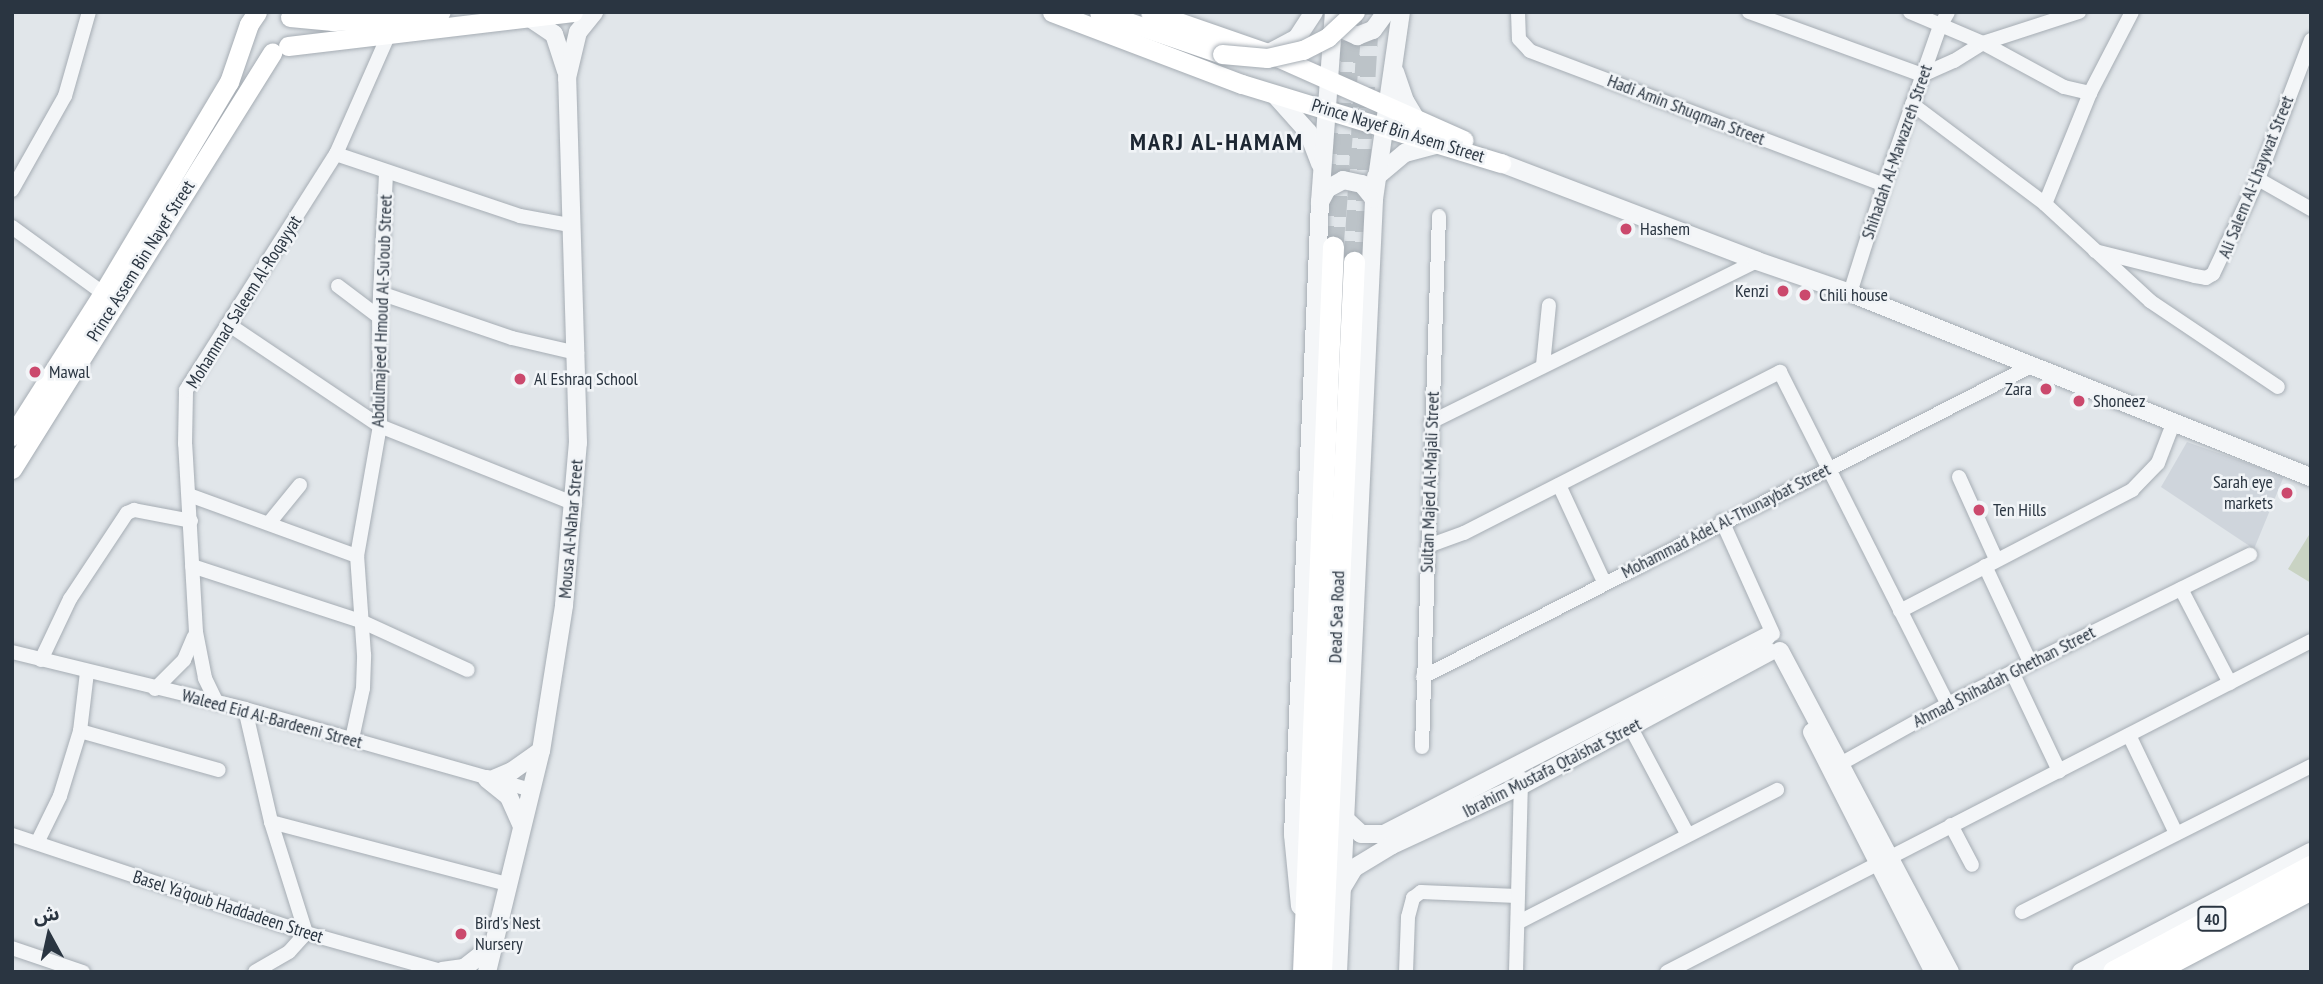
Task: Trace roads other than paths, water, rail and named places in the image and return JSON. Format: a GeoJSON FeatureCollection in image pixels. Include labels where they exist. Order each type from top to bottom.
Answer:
{"type":"FeatureCollection","features":[{"type":"Feature","properties":{"kind":"highway","name":"40"},"geometry":{"type":"LineString","coordinates":[[2114,972],[2311,867]]}},
{"type":"Feature","properties":{"kind":"highway","name":"40"},"geometry":{"type":"LineString","coordinates":[[2151,972],[2311,887]]}},
{"type":"Feature","properties":{"kind":"main road"},"geometry":{"type":"LineString","coordinates":[[253,23],[258,49],[280,50],[440,12]]}},
{"type":"Feature","properties":{"kind":"main road"},"geometry":{"type":"LineString","coordinates":[[280,50],[294,32],[288,15],[333,21],[390,22],[530,18],[573,12]]}},
{"type":"Feature","properties":{"kind":"main road","name":"Prince Nayef Bin Asem Street"},"geometry":{"type":"LineString","coordinates":[[1052,12],[1275,95],[1502,163]]}},
{"type":"Feature","properties":{"kind":"main road"},"geometry":{"type":"LineString","coordinates":[[1099,12],[1222,54],[1267,58],[1303,50],[1328,37],[1355,12]]}},
{"type":"Feature","properties":{"kind":"main road","name":"Prince Nayef Bin Asem Street"},"geometry":{"type":"LineString","coordinates":[[1150,12],[1268,53],[1478,146],[1502,163]]}},
{"type":"Feature","properties":{"kind":"main road","name":"Prince Assem Bin Nayef Street"},"geometry":{"type":"LineString","coordinates":[[12,436],[103,293],[229,82],[253,23]]}},
{"type":"Feature","properties":{"kind":"main road","name":"Prince Assem Bin Nayef Street"},"geometry":{"type":"LineString","coordinates":[[12,470],[259,69],[280,50]]}},
{"type":"Feature","properties":{"kind":"main road"},"geometry":{"type":"LineString","coordinates":[[1303,972],[1333,247]]}},
{"type":"Feature","properties":{"kind":"main road","name":"Dead Sea Road"},"geometry":{"type":"LineString","coordinates":[[1321,972],[1353,262]]}},
{"type":"Feature","properties":{"kind":"street"},"geometry":{"type":"LineString","coordinates":[[12,190],[65,96],[89,12]]}},
{"type":"Feature","properties":{"kind":"street","name":"Mousa Al-Nahar Street"},"geometry":{"type":"LineString","coordinates":[[487,972],[541,751],[555,674],[575,504],[577,353],[570,225],[567,78],[578,32],[594,12]]}},
{"type":"Feature","properties":{"kind":"street"},"geometry":{"type":"LineString","coordinates":[[1268,53],[1297,37],[1314,12]]}},
{"type":"Feature","properties":{"kind":"street"},"geometry":{"type":"LineString","coordinates":[[1334,16],[1342,29],[1357,36],[1373,30],[1385,12]]}},
{"type":"Feature","properties":{"kind":"street","name":"Dead Sea Road"},"geometry":{"type":"LineString","coordinates":[[1338,972],[1374,198],[1401,12]]}},
{"type":"Feature","properties":{"kind":"street","name":"Hadi Amin Shuqman Street"},"geometry":{"type":"LineString","coordinates":[[1518,12],[1519,39],[1530,51],[1884,185]]}},
{"type":"Feature","properties":{"kind":"street"},"geometry":{"type":"LineString","coordinates":[[1749,12],[1922,75],[1954,61],[1983,43],[2079,12]]}},
{"type":"Feature","properties":{"kind":"street"},"geometry":{"type":"LineString","coordinates":[[1910,12],[1983,43],[2064,87],[2090,93]]}},
{"type":"Feature","properties":{"kind":"street","name":"Shihadah Al-Mawazreh Street"},"geometry":{"type":"LineString","coordinates":[[1850,293],[1922,75],[1948,12]]}},
{"type":"Feature","properties":{"kind":"street"},"geometry":{"type":"LineString","coordinates":[[2045,204],[2090,93],[2133,12]]}},
{"type":"Feature","properties":{"kind":"street"},"geometry":{"type":"LineString","coordinates":[[1305,925],[1297,890],[1293,835],[1320,201],[1334,16]]}},
{"type":"Feature","properties":{"kind":"street","name":"Mousa Al-Nahar Street"},"geometry":{"type":"LineString","coordinates":[[530,18],[554,34],[567,78]]}},
{"type":"Feature","properties":{"kind":"street","name":"Mohammad Saleem Al-Roqayyat"},"geometry":{"type":"LineString","coordinates":[[216,703],[205,678],[196,632],[185,444],[186,390],[336,154],[390,22]]}},
{"type":"Feature","properties":{"kind":"street","name":"Ali Salem Al-Lhaywat Street"},"geometry":{"type":"LineString","coordinates":[[2092,250],[2206,278],[2218,269],[2258,179],[2311,40]]}},
{"type":"Feature","properties":{"kind":"street"},"geometry":{"type":"LineString","coordinates":[[1394,62],[1400,90],[1416,119]]}},
{"type":"Feature","properties":{"kind":"street"},"geometry":{"type":"LineString","coordinates":[[1275,95],[1288,106],[1308,132],[1320,164],[1322,180]]}},
{"type":"Feature","properties":{"kind":"street"},"geometry":{"type":"LineString","coordinates":[[1912,104],[2045,204],[2150,301],[2278,387]]}},
{"type":"Feature","properties":{"kind":"street"},"geometry":{"type":"LineString","coordinates":[[1376,177],[1405,153],[1429,144],[1441,144]]}},
{"type":"Feature","properties":{"kind":"street"},"geometry":{"type":"LineString","coordinates":[[336,154],[520,216],[570,225]]}},
{"type":"Feature","properties":{"kind":"street"},"geometry":{"type":"LineString","coordinates":[[1502,163],[1758,261],[1850,293],[2029,367],[2311,477]]}},
{"type":"Feature","properties":{"kind":"street","name":"Abdulmajeed Hmoud Al-Su'oub Street"},"geometry":{"type":"LineString","coordinates":[[352,739],[363,688],[363,622],[357,556],[380,426],[379,317],[386,173]]}},
{"type":"Feature","properties":{"kind":"street"},"geometry":{"type":"LineString","coordinates":[[2258,179],[2311,209]]}},
{"type":"Feature","properties":{"kind":"street"},"geometry":{"type":"LineString","coordinates":[[1320,201],[1327,189],[1343,180],[1362,184],[1374,198]]}},
{"type":"Feature","properties":{"kind":"street","name":"Sultan Majed Al-Majali Street"},"geometry":{"type":"LineString","coordinates":[[1422,747],[1439,216]]}},
{"type":"Feature","properties":{"kind":"street"},"geometry":{"type":"LineString","coordinates":[[12,227],[103,293]]}},
{"type":"Feature","properties":{"kind":"street"},"geometry":{"type":"LineString","coordinates":[[1431,422],[1758,261]]}},
{"type":"Feature","properties":{"kind":"street"},"geometry":{"type":"LineString","coordinates":[[338,286],[379,317]]}},
{"type":"Feature","properties":{"kind":"street"},"geometry":{"type":"LineString","coordinates":[[380,293],[512,338],[577,353]]}},
{"type":"Feature","properties":{"kind":"street"},"geometry":{"type":"LineString","coordinates":[[1543,365],[1549,305]]}},
{"type":"Feature","properties":{"kind":"street"},"geometry":{"type":"LineString","coordinates":[[228,324],[380,426],[575,504]]}},
{"type":"Feature","properties":{"kind":"street","name":"Mohammad Adel Al-Thunaybat Street"},"geometry":{"type":"LineString","coordinates":[[1423,677],[1722,521],[2029,367]]}},
{"type":"Feature","properties":{"kind":"street"},"geometry":{"type":"LineString","coordinates":[[1428,546],[1464,533],[1780,372],[1948,704]]}},
{"type":"Feature","properties":{"kind":"street"},"geometry":{"type":"LineString","coordinates":[[1900,611],[2133,490],[2158,463],[2173,424]]}},
{"type":"Feature","properties":{"kind":"street"},"geometry":{"type":"LineString","coordinates":[[1959,477],[2030,663]]}},
{"type":"Feature","properties":{"kind":"street"},"geometry":{"type":"LineString","coordinates":[[269,523],[300,485]]}},
{"type":"Feature","properties":{"kind":"street"},"geometry":{"type":"LineString","coordinates":[[1559,485],[1604,582]]}},
{"type":"Feature","properties":{"kind":"street"},"geometry":{"type":"LineString","coordinates":[[189,495],[357,556]]}},
{"type":"Feature","properties":{"kind":"street"},"geometry":{"type":"LineString","coordinates":[[41,660],[71,599],[127,513],[134,510],[191,521]]}},
{"type":"Feature","properties":{"kind":"street"},"geometry":{"type":"LineString","coordinates":[[1722,521],[1773,645],[1883,859],[1934,972]]}},
{"type":"Feature","properties":{"kind":"street","name":"Ahmad Shihadah Ghethan Street"},"geometry":{"type":"LineString","coordinates":[[1835,766],[1948,704],[2250,555]]}},
{"type":"Feature","properties":{"kind":"street"},"geometry":{"type":"LineString","coordinates":[[192,566],[363,622],[468,670]]}},
{"type":"Feature","properties":{"kind":"street"},"geometry":{"type":"LineString","coordinates":[[2181,589],[2230,683]]}},
{"type":"Feature","properties":{"kind":"street","name":"Mohammad Saleem Al-Roqayyat"},"geometry":{"type":"LineString","coordinates":[[155,689],[184,660],[196,632]]}},
{"type":"Feature","properties":{"kind":"street"},"geometry":{"type":"LineString","coordinates":[[1667,972],[2311,641]]}},
{"type":"Feature","properties":{"kind":"street","name":"Ibrahim Mustafa Qtaishat Street"},"geometry":{"type":"LineString","coordinates":[[1342,888],[1354,868],[1373,855],[1522,785],[1628,721],[1773,645]]}},
{"type":"Feature","properties":{"kind":"street","name":"Waleed Eid Al-Bardeeni Street"},"geometry":{"type":"LineString","coordinates":[[12,652],[245,709],[531,790]]}},
{"type":"Feature","properties":{"kind":"street"},"geometry":{"type":"LineString","coordinates":[[37,843],[60,796],[79,731],[87,672]]}},
{"type":"Feature","properties":{"kind":"street"},"geometry":{"type":"LineString","coordinates":[[2012,672],[2059,771]]}},
{"type":"Feature","properties":{"kind":"street"},"geometry":{"type":"LineString","coordinates":[[245,709],[271,822],[306,933],[289,952],[255,972]]}},
{"type":"Feature","properties":{"kind":"street"},"geometry":{"type":"LineString","coordinates":[[1628,721],[1688,835]]}},
{"type":"Feature","properties":{"kind":"street","name":"Ibrahim Mustafa Qtaishat Street"},"geometry":{"type":"LineString","coordinates":[[1344,818],[1361,834],[1384,834],[1519,765],[1628,721]]}},
{"type":"Feature","properties":{"kind":"street"},"geometry":{"type":"LineString","coordinates":[[79,731],[219,770]]}},
{"type":"Feature","properties":{"kind":"street"},"geometry":{"type":"LineString","coordinates":[[2129,735],[2176,833]]}},
{"type":"Feature","properties":{"kind":"street"},"geometry":{"type":"LineString","coordinates":[[522,827],[509,797],[489,779],[512,771],[541,751]]}},
{"type":"Feature","properties":{"kind":"street"},"geometry":{"type":"LineString","coordinates":[[1516,972],[1522,785],[1519,765]]}},
{"type":"Feature","properties":{"kind":"street"},"geometry":{"type":"LineString","coordinates":[[2022,912],[2311,766]]}},
{"type":"Feature","properties":{"kind":"street"},"geometry":{"type":"LineString","coordinates":[[1519,922],[1777,790]]}},
{"type":"Feature","properties":{"kind":"street"},"geometry":{"type":"LineString","coordinates":[[271,822],[508,884]]}},
{"type":"Feature","properties":{"kind":"street"},"geometry":{"type":"LineString","coordinates":[[1951,825],[1972,865]]}},
{"type":"Feature","properties":{"kind":"street","name":"Basel Ya'qoub Haddadeen Street"},"geometry":{"type":"LineString","coordinates":[[12,835],[306,933],[444,971]]}},
{"type":"Feature","properties":{"kind":"street"},"geometry":{"type":"LineString","coordinates":[[2081,972],[2311,852]]}},
{"type":"Feature","properties":{"kind":"street"},"geometry":{"type":"LineString","coordinates":[[1883,859],[1950,972]]}},
{"type":"Feature","properties":{"kind":"street"},"geometry":{"type":"LineString","coordinates":[[1406,972],[1408,917],[1413,898],[1421,892],[1517,896]]}},
{"type":"Feature","properties":{"kind":"street"},"geometry":{"type":"LineString","coordinates":[[444,971],[464,968],[493,945]]}},
{"type":"Feature","properties":{"kind":"street"},"geometry":{"type":"LineString","coordinates":[[12,948],[83,972]]}},
{"type":"Feature","properties":{"kind":"tunnel"},"geometry":{"type":"LineString","coordinates":[[1354,262],[1369,12]]}},
{"type":"Feature","properties":{"kind":"tunnel"},"geometry":{"type":"LineString","coordinates":[[1333,247],[1352,14]]}},
{"type":"Feature","properties":{"kind":"place","name":"Hashem"},"geometry":{"type":"Point","coordinates":[1626,229]}},
{"type":"Feature","properties":{"kind":"place","name":"Kenzi"},"geometry":{"type":"Point","coordinates":[1783,291]}},
{"type":"Feature","properties":{"kind":"place","name":"Chili house"},"geometry":{"type":"Point","coordinates":[1805,295]}},
{"type":"Feature","properties":{"kind":"place","name":"Mawal"},"geometry":{"type":"Point","coordinates":[35,372]}},
{"type":"Feature","properties":{"kind":"place","name":"Al Eshraq School"},"geometry":{"type":"Point","coordinates":[520,379]}},
{"type":"Feature","properties":{"kind":"place","name":"Zara"},"geometry":{"type":"Point","coordinates":[2046,389]}},
{"type":"Feature","properties":{"kind":"place","name":"Shoneez"},"geometry":{"type":"Point","coordinates":[2079,401]}},
{"type":"Feature","properties":{"kind":"place","name":"Sarah eye markets"},"geometry":{"type":"Point","coordinates":[2287,493]}},
{"type":"Feature","properties":{"kind":"place","name":"Ten Hills"},"geometry":{"type":"Point","coordinates":[1979,510]}},
{"type":"Feature","properties":{"kind":"place","name":"Bird's Nest Nursery"},"geometry":{"type":"Point","coordinates":[461,934]}},
{"type":"Feature","properties":{"kind":"district","name":"MARJ AL-HAMAM"},"geometry":{"type":"Point","coordinates":[1217,142]}}]}
